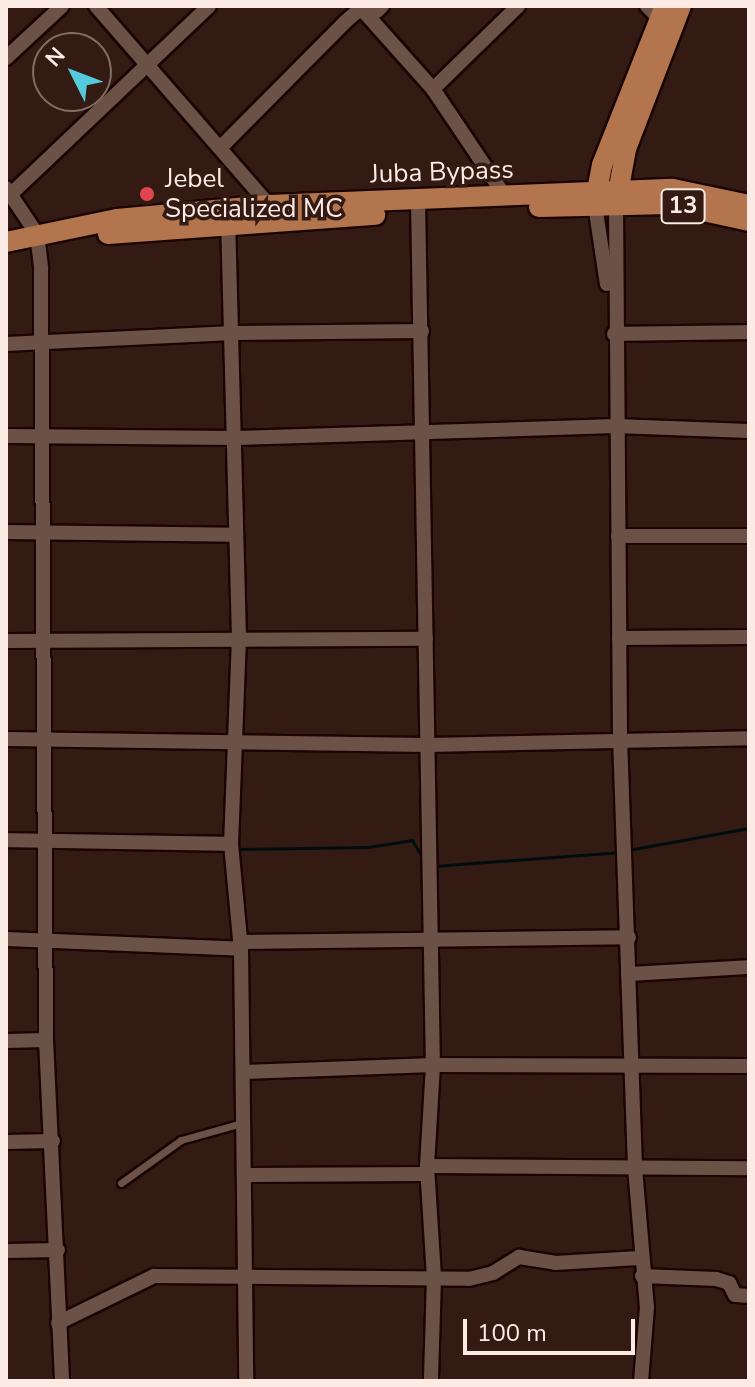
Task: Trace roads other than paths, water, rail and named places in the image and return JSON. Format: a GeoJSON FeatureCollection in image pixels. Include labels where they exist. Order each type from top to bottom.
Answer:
{"type":"FeatureCollection","features":[{"type":"Feature","properties":{"kind":"main road"},"geometry":{"type":"LineString","coordinates":[[616,197],[626,149],[681,6]]}},
{"type":"Feature","properties":{"kind":"main road"},"geometry":{"type":"LineString","coordinates":[[657,10],[595,198],[685,190],[749,205]]}},
{"type":"Feature","properties":{"kind":"main road","name":"Juba Bypass"},"geometry":{"type":"LineString","coordinates":[[228,215],[269,205],[418,207],[505,196],[595,198]]}},
{"type":"Feature","properties":{"kind":"main road","name":"13"},"geometry":{"type":"LineString","coordinates":[[616,197],[671,204],[749,221]]}},
{"type":"Feature","properties":{"kind":"main road","name":"Juba Bypass"},"geometry":{"type":"LineString","coordinates":[[6,242],[228,215],[595,198]]}},
{"type":"Feature","properties":{"kind":"main road","name":"Juba Bypass"},"geometry":{"type":"LineString","coordinates":[[6,254],[38,240]]}},
{"type":"Feature","properties":{"kind":"street"},"geometry":{"type":"LineString","coordinates":[[6,58],[62,6]]}},
{"type":"Feature","properties":{"kind":"street"},"geometry":{"type":"LineString","coordinates":[[96,6],[269,205]]}},
{"type":"Feature","properties":{"kind":"street"},"geometry":{"type":"LineString","coordinates":[[62,1381],[44,939],[43,344],[38,240],[9,191],[150,67],[209,6]]}},
{"type":"Feature","properties":{"kind":"street"},"geometry":{"type":"LineString","coordinates":[[360,7],[377,11],[382,6]]}},
{"type":"Feature","properties":{"kind":"street"},"geometry":{"type":"LineString","coordinates":[[433,89],[518,6]]}},
{"type":"Feature","properties":{"kind":"street"},"geometry":{"type":"LineString","coordinates":[[220,148],[360,7]]}},
{"type":"Feature","properties":{"kind":"street"},"geometry":{"type":"LineString","coordinates":[[360,7],[433,89],[505,196]]}},
{"type":"Feature","properties":{"kind":"street"},"geometry":{"type":"LineString","coordinates":[[616,197],[613,327],[620,738],[639,1258],[647,1307],[641,1381]]}},
{"type":"Feature","properties":{"kind":"street"},"geometry":{"type":"LineString","coordinates":[[595,198],[613,327]]}},
{"type":"Feature","properties":{"kind":"street"},"geometry":{"type":"LineString","coordinates":[[418,207],[433,1065],[427,1170],[434,1277],[431,1381]]}},
{"type":"Feature","properties":{"kind":"street"},"geometry":{"type":"LineString","coordinates":[[228,215],[237,438],[239,637],[231,844],[241,945],[246,1381]]}},
{"type":"Feature","properties":{"kind":"street"},"geometry":{"type":"LineString","coordinates":[[613,327],[749,332]]}},
{"type":"Feature","properties":{"kind":"street"},"geometry":{"type":"LineString","coordinates":[[6,344],[233,333],[422,331]]}},
{"type":"Feature","properties":{"kind":"street"},"geometry":{"type":"LineString","coordinates":[[6,436],[237,438],[616,426],[749,431]]}},
{"type":"Feature","properties":{"kind":"street"},"geometry":{"type":"LineString","coordinates":[[6,532],[236,535]]}},
{"type":"Feature","properties":{"kind":"street"},"geometry":{"type":"LineString","coordinates":[[618,536],[749,536]]}},
{"type":"Feature","properties":{"kind":"street"},"geometry":{"type":"LineString","coordinates":[[6,641],[239,637],[426,639]]}},
{"type":"Feature","properties":{"kind":"street"},"geometry":{"type":"LineString","coordinates":[[619,638],[749,637]]}},
{"type":"Feature","properties":{"kind":"street"},"geometry":{"type":"LineString","coordinates":[[6,739],[428,745],[620,738],[749,738]]}},
{"type":"Feature","properties":{"kind":"street"},"geometry":{"type":"LineString","coordinates":[[6,840],[231,844]]}},
{"type":"Feature","properties":{"kind":"street"},"geometry":{"type":"LineString","coordinates":[[6,939],[241,945],[629,937]]}},
{"type":"Feature","properties":{"kind":"street"},"geometry":{"type":"LineString","coordinates":[[628,974],[749,967]]}},
{"type":"Feature","properties":{"kind":"street"},"geometry":{"type":"LineString","coordinates":[[6,1041],[46,1040]]}},
{"type":"Feature","properties":{"kind":"street"},"geometry":{"type":"LineString","coordinates":[[244,1072],[433,1065],[749,1066]]}},
{"type":"Feature","properties":{"kind":"street"},"geometry":{"type":"LineString","coordinates":[[6,1142],[53,1141]]}},
{"type":"Feature","properties":{"kind":"street"},"geometry":{"type":"LineString","coordinates":[[246,1175],[427,1170],[749,1168]]}},
{"type":"Feature","properties":{"kind":"street"},"geometry":{"type":"LineString","coordinates":[[6,1251],[58,1250]]}},
{"type":"Feature","properties":{"kind":"street"},"geometry":{"type":"LineString","coordinates":[[58,1323],[154,1276],[481,1277],[519,1257],[555,1263],[639,1258]]}},
{"type":"Feature","properties":{"kind":"street"},"geometry":{"type":"LineString","coordinates":[[642,1276],[716,1279],[729,1283],[735,1295],[749,1296]]}},
{"type":"Feature","properties":{"kind":"lane"},"geometry":{"type":"LineString","coordinates":[[121,1183],[181,1140],[245,1122]]}},
{"type":"Feature","properties":{"kind":"waterway"},"geometry":{"type":"LineString","coordinates":[[628,850],[749,828]]}},
{"type":"Feature","properties":{"kind":"waterway"},"geometry":{"type":"LineString","coordinates":[[238,849],[368,847],[412,840],[423,858]]}},
{"type":"Feature","properties":{"kind":"waterway"},"geometry":{"type":"LineString","coordinates":[[434,866],[621,852]]}},
{"type":"Feature","properties":{"kind":"place","name":"Jebel Specialized MC"},"geometry":{"type":"Point","coordinates":[147,194]}}]}
